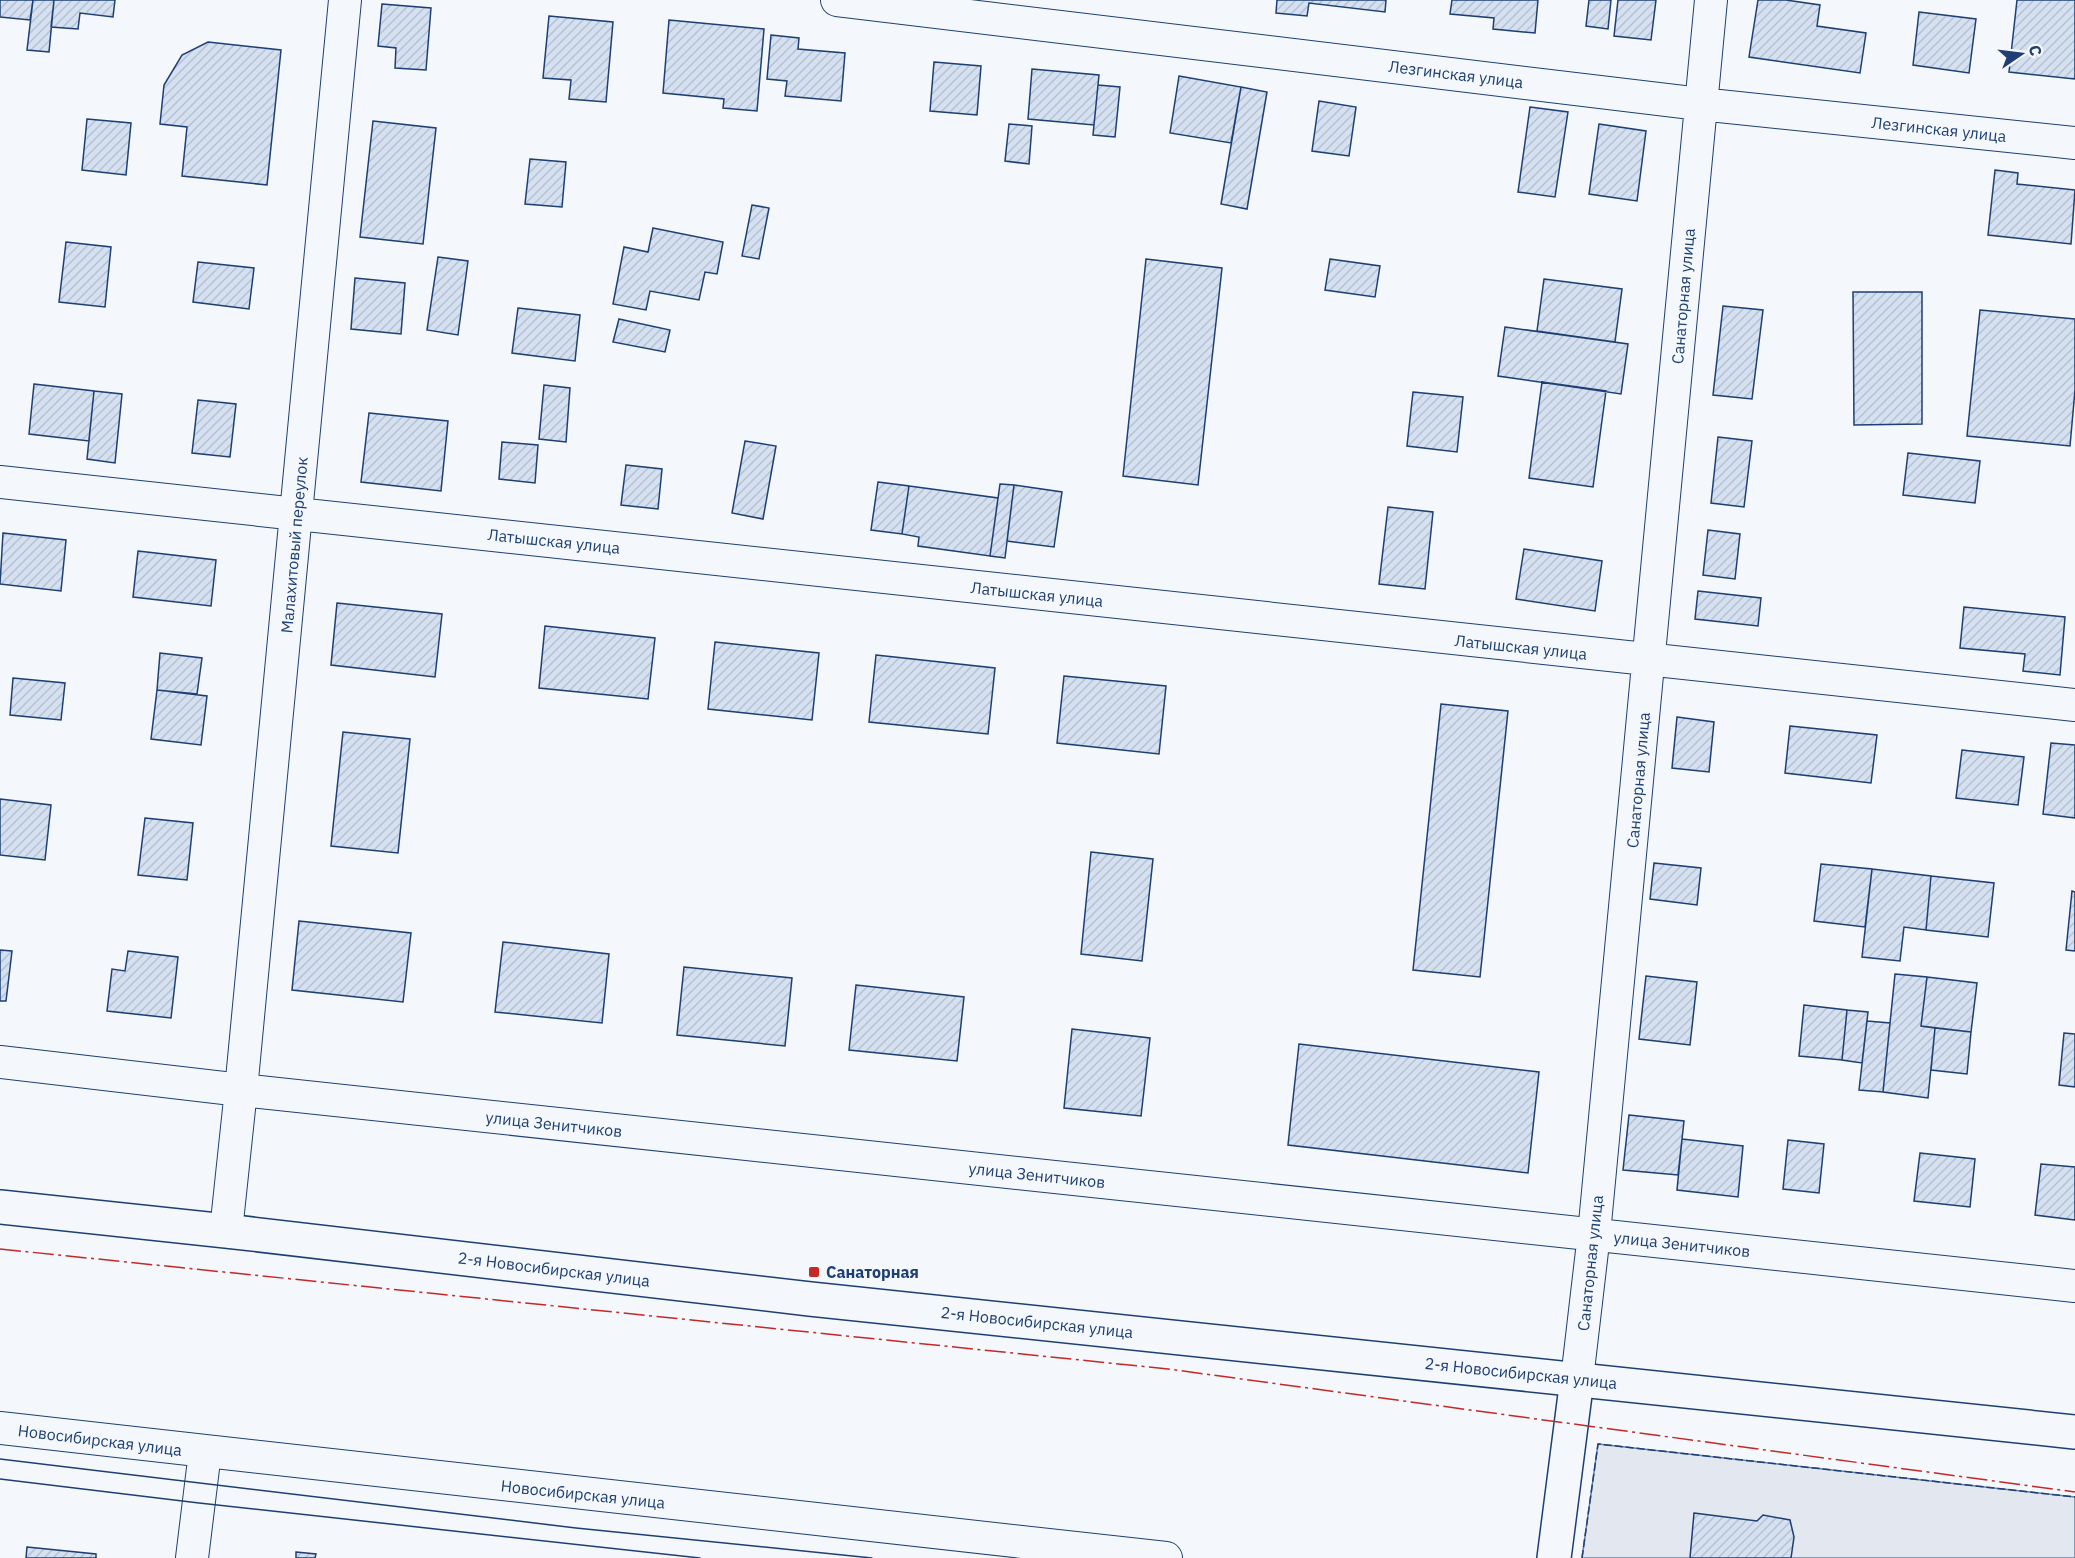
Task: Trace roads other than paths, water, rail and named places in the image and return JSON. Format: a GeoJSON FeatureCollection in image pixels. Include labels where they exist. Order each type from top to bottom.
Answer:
{"type":"FeatureCollection","features":[{"type":"Feature","properties":{"kind":"main road","name":"2-я Новосибирская улица"},"geometry":{"type":"LineString","coordinates":[[0,1207],[821,1300],[2075,1432]]}},
{"type":"Feature","properties":{"kind":"main road","name":"Санаторная улица"},"geometry":{"type":"LineString","coordinates":[[1554,1558],[1577,1379]]}},
{"type":"Feature","properties":{"kind":"street","name":"Малахитовый переулок"},"geometry":{"type":"LineString","coordinates":[[226,1231],[345,0]]}},
{"type":"Feature","properties":{"kind":"street","name":"Лезгинская улица"},"geometry":{"type":"LineString","coordinates":[[837,0],[1700,104],[2075,143]]}},
{"type":"Feature","properties":{"kind":"street","name":"Санаторная улица"},"geometry":{"type":"LineString","coordinates":[[1577,1379],[1594,1234],[1711,0]]}},
{"type":"Feature","properties":{"kind":"street","name":"Латышская улица"},"geometry":{"type":"LineString","coordinates":[[0,482],[2075,705]]}},
{"type":"Feature","properties":{"kind":"street","name":"улица Зенитчиков"},"geometry":{"type":"LineString","coordinates":[[0,1062],[241,1090],[2075,1286]]}},
{"type":"Feature","properties":{"kind":"street","name":"Новосибирская улица"},"geometry":{"type":"LineString","coordinates":[[0,1428],[1166,1558]]}},
{"type":"Feature","properties":{"kind":"street"},"geometry":{"type":"LineString","coordinates":[[192,1558],[205,1452]]}},
{"type":"Feature","properties":{"kind":"tram line"},"geometry":{"type":"LineString","coordinates":[[0,1459],[576,1528],[872,1558]]}},
{"type":"Feature","properties":{"kind":"tram line"},"geometry":{"type":"LineString","coordinates":[[0,1479],[700,1558]]}},
{"type":"Feature","properties":{"kind":"place","name":"Санаторная"},"geometry":{"type":"Point","coordinates":[814,1272]}}]}
